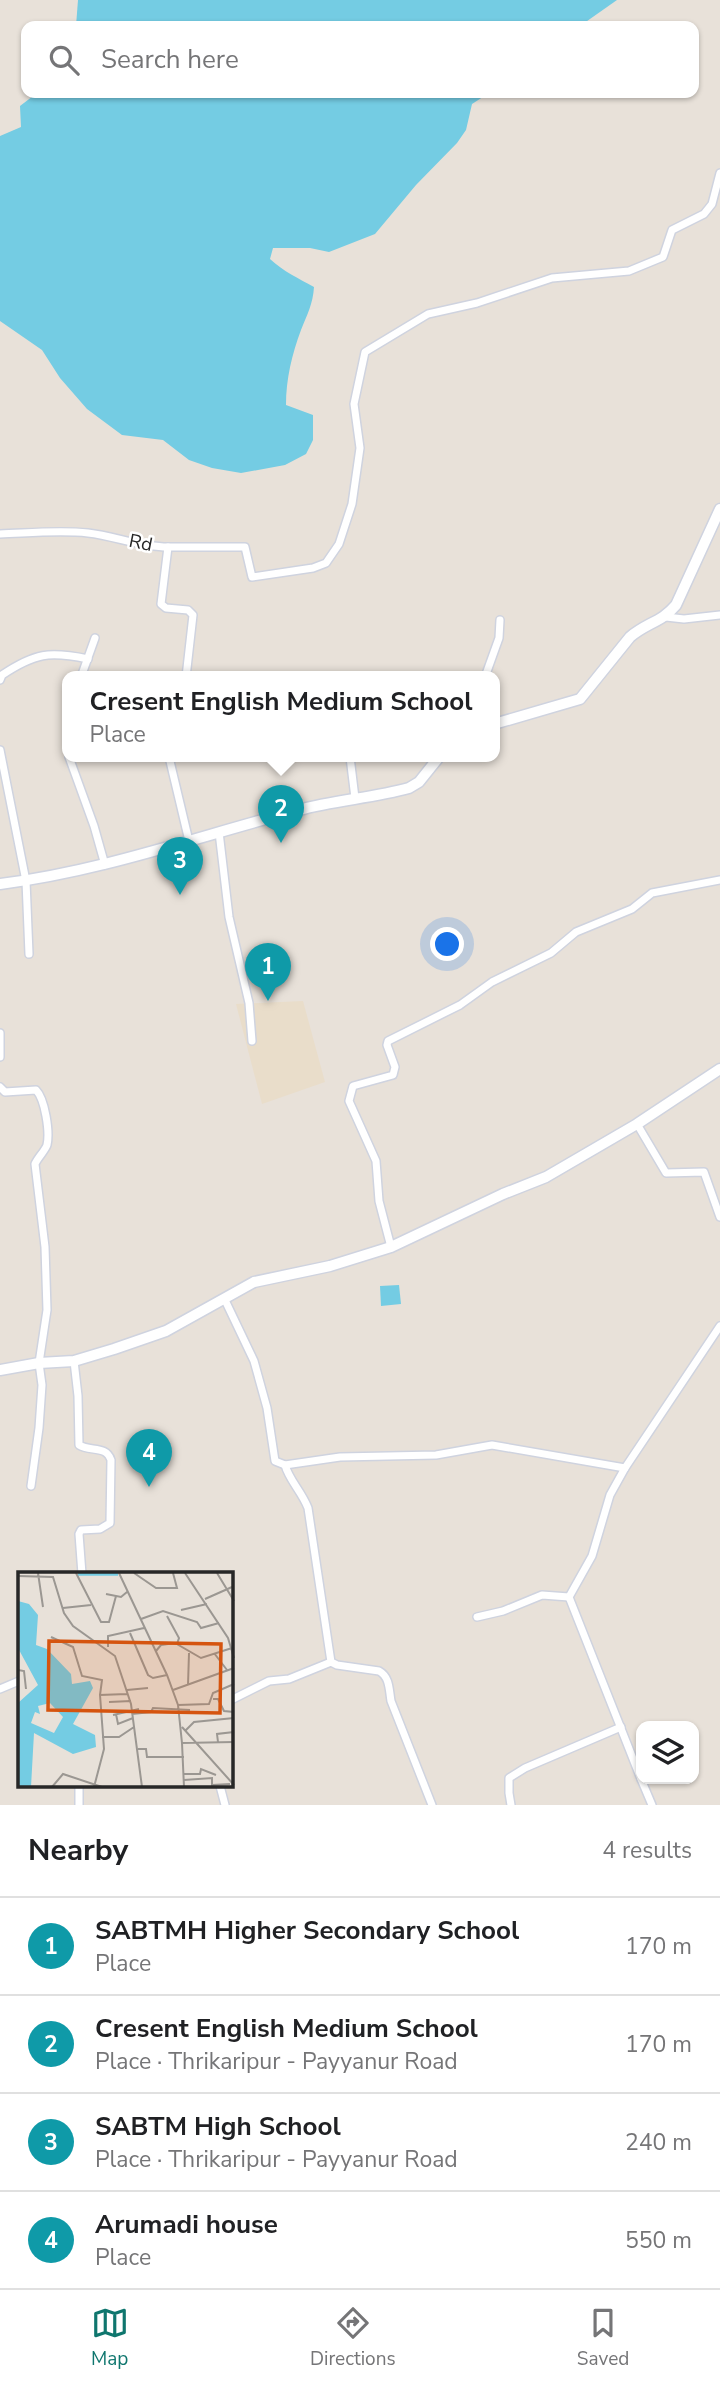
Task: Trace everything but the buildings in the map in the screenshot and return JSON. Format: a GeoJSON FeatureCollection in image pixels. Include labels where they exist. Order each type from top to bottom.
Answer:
{"type":"FeatureCollection","features":[{"type":"Feature","properties":{"kind":"main road"},"geometry":{"type":"LineString","coordinates":[[500,723],[580,699],[630,637],[666,617],[676,605],[720,509]]}},
{"type":"Feature","properties":{"kind":"main road"},"geometry":{"type":"LineString","coordinates":[[0,884],[104,865],[303,808],[409,788],[419,782],[435,762]]}},
{"type":"Feature","properties":{"kind":"main road"},"geometry":{"type":"LineString","coordinates":[[0,1370],[39,1363],[74,1361],[166,1331],[254,1282],[330,1266],[391,1247],[503,1194],[546,1177],[637,1124],[720,1069]]}},
{"type":"Feature","properties":{"kind":"street"},"geometry":{"type":"LineString","coordinates":[[168,547],[245,547],[252,578],[313,568],[327,563],[339,544],[352,504],[360,448],[354,404],[365,352],[428,314],[477,303],[552,278],[629,271],[657,261],[663,257],[672,230],[704,214],[712,204],[720,173]]}},
{"type":"Feature","properties":{"kind":"street","name":"Rd"},"geometry":{"type":"LineString","coordinates":[[0,534],[85,533],[114,536],[148,547],[168,547],[161,604],[166,608],[192,612],[187,671]]}},
{"type":"Feature","properties":{"kind":"street"},"geometry":{"type":"LineString","coordinates":[[666,617],[684,619],[720,615]]}},
{"type":"Feature","properties":{"kind":"street"},"geometry":{"type":"LineString","coordinates":[[487,671],[499,638],[500,620]]}},
{"type":"Feature","properties":{"kind":"street"},"geometry":{"type":"LineString","coordinates":[[83,671],[95,638]]}},
{"type":"Feature","properties":{"kind":"street"},"geometry":{"type":"LineString","coordinates":[[0,680],[2,675],[34,656],[60,654],[88,659]]}},
{"type":"Feature","properties":{"kind":"street"},"geometry":{"type":"LineString","coordinates":[[0,750],[26,881],[29,954]]}},
{"type":"Feature","properties":{"kind":"street"},"geometry":{"type":"LineString","coordinates":[[71,762],[94,826],[104,865]]}},
{"type":"Feature","properties":{"kind":"street"},"geometry":{"type":"LineString","coordinates":[[170,762],[188,841]]}},
{"type":"Feature","properties":{"kind":"street"},"geometry":{"type":"LineString","coordinates":[[351,762],[355,798]]}},
{"type":"Feature","properties":{"kind":"street"},"geometry":{"type":"LineString","coordinates":[[219,832],[229,917],[249,1003],[252,1041]]}},
{"type":"Feature","properties":{"kind":"street"},"geometry":{"type":"LineString","coordinates":[[391,1247],[379,1201],[376,1161],[349,1101],[352,1086],[393,1074],[395,1066],[388,1041],[460,1005],[492,982],[551,953],[576,932],[632,909],[652,893],[720,880]]}},
{"type":"Feature","properties":{"kind":"street"},"geometry":{"type":"LineString","coordinates":[[0,1033],[0,1057]]}},
{"type":"Feature","properties":{"kind":"street"},"geometry":{"type":"LineString","coordinates":[[0,1087],[5,1092],[36,1090],[44,1104],[48,1142],[35,1164],[45,1247],[47,1310],[39,1363],[42,1385],[31,1486]]}},
{"type":"Feature","properties":{"kind":"street"},"geometry":{"type":"LineString","coordinates":[[637,1124],[666,1173],[704,1172],[720,1217]]}},
{"type":"Feature","properties":{"kind":"street"},"geometry":{"type":"LineString","coordinates":[[224,1298],[254,1361],[267,1408],[275,1461],[285,1465],[340,1457],[436,1455],[492,1445],[625,1468]]}},
{"type":"Feature","properties":{"kind":"street"},"geometry":{"type":"LineString","coordinates":[[569,1597],[592,1556],[610,1495],[625,1468],[720,1326]]}},
{"type":"Feature","properties":{"kind":"street"},"geometry":{"type":"LineString","coordinates":[[711,1339],[720,1341]]}},
{"type":"Feature","properties":{"kind":"street"},"geometry":{"type":"LineString","coordinates":[[74,1361],[79,1446],[109,1453],[111,1460],[110,1523],[100,1529],[81,1530],[82,1572]]}},
{"type":"Feature","properties":{"kind":"street"},"geometry":{"type":"LineString","coordinates":[[285,1465],[308,1508],[331,1662]]}},
{"type":"Feature","properties":{"kind":"street"},"geometry":{"type":"LineString","coordinates":[[477,1617],[503,1611],[542,1595],[569,1597]]}},
{"type":"Feature","properties":{"kind":"street"},"geometry":{"type":"LineString","coordinates":[[569,1597],[636,1766]]}},
{"type":"Feature","properties":{"kind":"street"},"geometry":{"type":"LineString","coordinates":[[233,1699],[269,1681],[289,1679],[331,1662],[379,1671],[384,1674],[389,1684],[391,1701],[432,1805]]}},
{"type":"Feature","properties":{"kind":"street"},"geometry":{"type":"LineString","coordinates":[[0,1689],[18,1682]]}},
{"type":"Feature","properties":{"kind":"street"},"geometry":{"type":"LineString","coordinates":[[511,1805],[509,1778],[525,1768],[621,1727]]}},
{"type":"Feature","properties":{"kind":"street"},"geometry":{"type":"LineString","coordinates":[[643,1784],[652,1805]]}},
{"type":"Feature","properties":{"kind":"street"},"geometry":{"type":"LineString","coordinates":[[79,1787],[79,1805]]}},
{"type":"Feature","properties":{"kind":"street"},"geometry":{"type":"LineString","coordinates":[[220,1787],[225,1805]]}},
{"type":"Feature","properties":{"kind":"shaded area"},"geometry":{"type":"Polygon","coordinates":[[[303,1001],[325,1082],[262,1104],[236,1004],[303,1001]]]}},
{"type":"Feature","properties":{"kind":"water"},"geometry":{"type":"Polygon","coordinates":[[[78,0],[617,0],[587,21],[76,21],[78,0]]]}},
{"type":"Feature","properties":{"kind":"water"},"geometry":{"type":"Polygon","coordinates":[[[30,98],[481,98],[472,104],[466,130],[457,143],[416,185],[375,234],[329,252],[310,248],[273,248],[270,259],[314,287],[311,304],[292,357],[286,405],[313,415],[313,440],[306,454],[285,465],[241,473],[212,468],[189,460],[163,440],[122,435],[87,409],[60,378],[42,350],[0,321],[0,136],[21,127],[20,106],[30,98]]]}},
{"type":"Feature","properties":{"kind":"water"},"geometry":{"type":"Polygon","coordinates":[[[399,1285],[401,1304],[381,1306],[380,1286],[399,1285]]]}},
{"type":"Feature","properties":{"kind":"place","name":"Cresent English Medium School"},"geometry":{"type":"Point","coordinates":[281,843]}},
{"type":"Feature","properties":{"kind":"place","name":"SABTM High School"},"geometry":{"type":"Point","coordinates":[180,895]}},
{"type":"Feature","properties":{"kind":"place","name":"SABTMH Higher Secondary School"},"geometry":{"type":"Point","coordinates":[268,1001]}},
{"type":"Feature","properties":{"kind":"place","name":"Arumadi house"},"geometry":{"type":"Point","coordinates":[149,1487]}}]}
